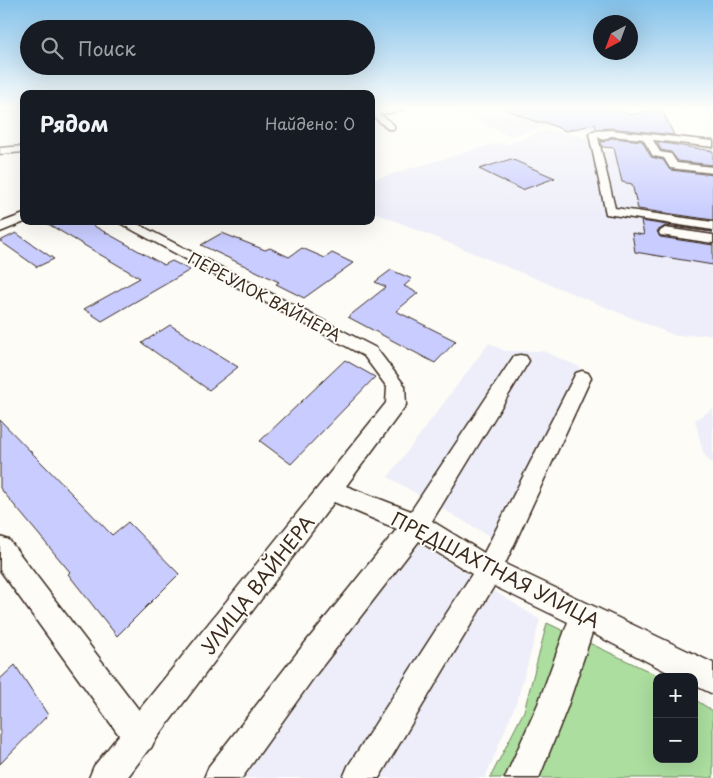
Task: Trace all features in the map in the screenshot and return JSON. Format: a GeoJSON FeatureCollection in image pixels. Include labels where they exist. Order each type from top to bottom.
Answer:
{"type":"FeatureCollection","features":[{"type":"Feature","properties":{"kind":"street"},"geometry":{"type":"LineString","coordinates":[[595,143],[610,211],[713,226]]}},
{"type":"Feature","properties":{"kind":"street"},"geometry":{"type":"LineString","coordinates":[[650,143],[656,154],[668,156],[674,166],[713,170]]}},
{"type":"Feature","properties":{"kind":"street"},"geometry":{"type":"LineString","coordinates":[[0,152],[20,150]]}},
{"type":"Feature","properties":{"kind":"street"},"geometry":{"type":"LineString","coordinates":[[0,228],[20,220]]}},
{"type":"Feature","properties":{"kind":"street","name":"ПЕРЕУЛОК ВАЙНЕРА"},"geometry":{"type":"LineString","coordinates":[[130,225],[370,352],[396,386]]}},
{"type":"Feature","properties":{"kind":"street"},"geometry":{"type":"LineString","coordinates":[[626,225],[713,240]]}},
{"type":"Feature","properties":{"kind":"street"},"geometry":{"type":"LineString","coordinates":[[221,778],[307,663],[416,525],[520,361]]}},
{"type":"Feature","properties":{"kind":"street","name":"УЛИЦА ВАЙНЕРА"},"geometry":{"type":"LineString","coordinates":[[106,778],[140,737],[396,404],[396,386]]}},
{"type":"Feature","properties":{"kind":"street","name":"ПРЕДШАХТНАЯ УЛИЦА"},"geometry":{"type":"LineString","coordinates":[[330,490],[416,525],[489,570],[584,614],[713,679]]}},
{"type":"Feature","properties":{"kind":"street"},"geometry":{"type":"LineString","coordinates":[[0,549],[140,737]]}},
{"type":"Feature","properties":{"kind":"street"},"geometry":{"type":"LineString","coordinates":[[360,778],[489,570]]}},
{"type":"Feature","properties":{"kind":"street"},"geometry":{"type":"LineString","coordinates":[[522,778],[552,708],[584,614]]}},
{"type":"Feature","properties":{"kind":"lane"},"geometry":{"type":"LineString","coordinates":[[489,570],[582,378]]}},
{"type":"Feature","properties":{"kind":"shaded area"},"geometry":{"type":"Polygon","coordinates":[[[497,143],[506,145],[510,143],[592,143],[593,149],[652,155],[649,154],[645,144],[713,151],[713,334],[676,336],[375,213],[375,179],[497,143]]]}},
{"type":"Feature","properties":{"kind":"shaded area"},"geometry":{"type":"Polygon","coordinates":[[[489,343],[505,351],[543,351],[580,367],[491,537],[388,477],[489,343]]]}},
{"type":"Feature","properties":{"kind":"shaded area"},"geometry":{"type":"Polygon","coordinates":[[[713,409],[713,465],[703,453],[695,420],[713,409]]]}},
{"type":"Feature","properties":{"kind":"shaded area"},"geometry":{"type":"Polygon","coordinates":[[[411,538],[540,620],[517,701],[485,778],[229,778],[411,538]]]}},
{"type":"Feature","properties":{"kind":"green space"},"geometry":{"type":"Polygon","coordinates":[[[547,623],[653,673],[653,763],[698,763],[698,702],[713,711],[713,778],[490,778],[524,711],[547,623]]]}},
{"type":"Feature","properties":{"kind":"building"},"geometry":{"type":"Polygon","coordinates":[[[601,143],[643,143],[651,157],[663,160],[670,170],[713,175],[713,220],[638,209],[632,184],[622,182],[614,148],[602,147],[601,143]]]}},
{"type":"Feature","properties":{"kind":"building"},"geometry":{"type":"Polygon","coordinates":[[[658,143],[713,151],[713,165],[678,161],[671,152],[661,150],[658,143]]]}},
{"type":"Feature","properties":{"kind":"building"},"geometry":{"type":"Polygon","coordinates":[[[511,159],[555,178],[522,190],[479,169],[511,159]]]}},
{"type":"Feature","properties":{"kind":"building"},"geometry":{"type":"Polygon","coordinates":[[[641,221],[713,232],[665,226],[657,231],[660,237],[713,245],[713,265],[635,252],[632,233],[644,235],[641,221]]]}},
{"type":"Feature","properties":{"kind":"building"},"geometry":{"type":"Polygon","coordinates":[[[50,225],[92,225],[164,265],[172,261],[190,270],[102,321],[84,309],[140,278],[50,225]]]}},
{"type":"Feature","properties":{"kind":"building"},"geometry":{"type":"Polygon","coordinates":[[[16,233],[54,259],[37,267],[0,241],[16,233]]]}},
{"type":"Feature","properties":{"kind":"building"},"geometry":{"type":"Polygon","coordinates":[[[222,233],[265,250],[270,248],[289,257],[302,248],[325,258],[332,253],[353,263],[304,298],[276,284],[279,282],[201,245],[222,233]]]}},
{"type":"Feature","properties":{"kind":"building"},"geometry":{"type":"Polygon","coordinates":[[[391,270],[412,279],[404,286],[418,293],[396,311],[456,341],[435,363],[348,317],[386,287],[375,282],[391,270]]]}},
{"type":"Feature","properties":{"kind":"building"},"geometry":{"type":"Polygon","coordinates":[[[170,325],[238,367],[209,390],[142,343],[170,325]]]}},
{"type":"Feature","properties":{"kind":"building"},"geometry":{"type":"Polygon","coordinates":[[[345,360],[375,377],[291,464],[260,441],[345,360]]]}},
{"type":"Feature","properties":{"kind":"building"},"geometry":{"type":"Polygon","coordinates":[[[0,420],[112,535],[128,522],[179,574],[117,636],[68,574],[70,572],[0,488],[0,420]]]}},
{"type":"Feature","properties":{"kind":"building"},"geometry":{"type":"Polygon","coordinates":[[[15,665],[48,715],[0,764],[0,679],[15,665]]]}}]}
